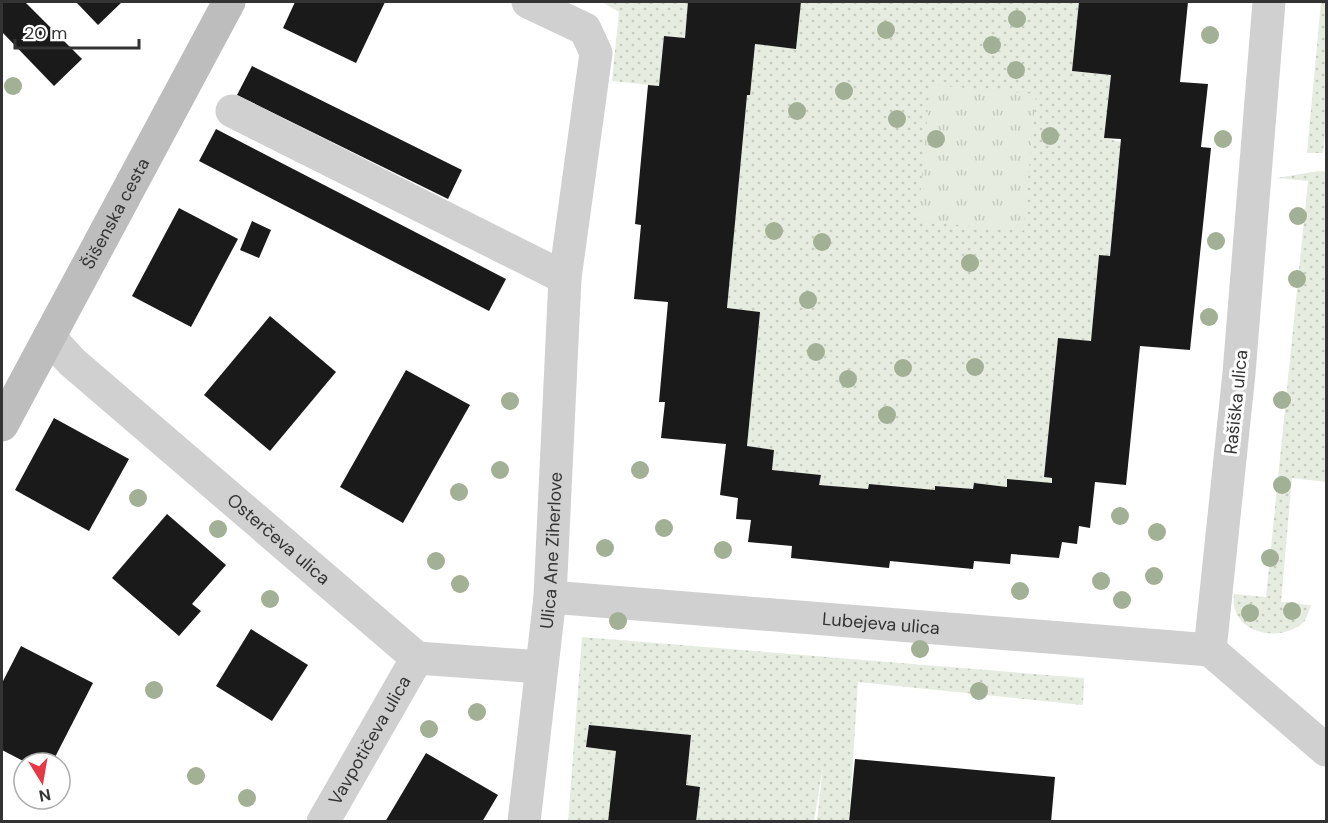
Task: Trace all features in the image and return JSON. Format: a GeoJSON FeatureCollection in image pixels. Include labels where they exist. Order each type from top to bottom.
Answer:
{"type":"FeatureCollection","features":[{"type":"Feature","properties":{"kind":"main road","name":"Šišenska cesta"},"geometry":{"type":"LineString","coordinates":[[2,425],[224,4]]}},
{"type":"Feature","properties":{"kind":"street","name":"Ulica Ane Ziherlove"},"geometry":{"type":"LineString","coordinates":[[524,822],[550,597],[565,278],[596,53],[585,29],[528,2]]}},
{"type":"Feature","properties":{"kind":"street","name":"Rašiška ulica"},"geometry":{"type":"LineString","coordinates":[[1210,650],[1239,373],[1269,2]]}},
{"type":"Feature","properties":{"kind":"street"},"geometry":{"type":"LineString","coordinates":[[232,111],[565,278]]}},
{"type":"Feature","properties":{"kind":"street","name":"Osterčeva ulica"},"geometry":{"type":"LineString","coordinates":[[49,337],[72,362],[417,658]]}},
{"type":"Feature","properties":{"kind":"street","name":"Lubejeva ulica"},"geometry":{"type":"LineString","coordinates":[[550,597],[1210,650]]}},
{"type":"Feature","properties":{"kind":"street"},"geometry":{"type":"LineString","coordinates":[[1210,650],[1326,750]]}},
{"type":"Feature","properties":{"kind":"street"},"geometry":{"type":"LineString","coordinates":[[417,658],[541,667]]}},
{"type":"Feature","properties":{"kind":"street","name":"Vavpotičeva ulica"},"geometry":{"type":"LineString","coordinates":[[323,822],[417,658]]}},
{"type":"Feature","properties":{"kind":"green space"},"geometry":{"type":"Polygon","coordinates":[[[602,2],[689,2],[685,38],[664,36],[659,86],[612,81],[619,12],[602,2]]]}},
{"type":"Feature","properties":{"kind":"green space"},"geometry":{"type":"Polygon","coordinates":[[[801,2],[1079,2],[1072,71],[1111,75],[1104,138],[1121,142],[1110,256],[1099,256],[1091,341],[1058,338],[1044,477],[1052,478],[1052,483],[1007,480],[1007,487],[974,483],[973,489],[935,486],[935,490],[869,484],[868,489],[819,485],[820,475],[772,470],[774,450],[747,446],[760,312],[727,308],[747,95],[755,44],[796,48],[801,2]]]}},
{"type":"Feature","properties":{"kind":"green space"},"geometry":{"type":"Polygon","coordinates":[[[1321,2],[1326,2],[1326,121],[1323,153],[1307,153],[1321,2]]]}},
{"type":"Feature","properties":{"kind":"green space"},"geometry":{"type":"Polygon","coordinates":[[[930,85],[1036,94],[1023,231],[918,221],[930,85]]]}},
{"type":"Feature","properties":{"kind":"green space"},"geometry":{"type":"Polygon","coordinates":[[[1318,171],[1326,172],[1326,482],[1292,478],[1281,602],[1311,605],[1304,622],[1294,629],[1282,633],[1269,633],[1247,626],[1239,618],[1234,607],[1234,594],[1266,597],[1308,181],[1277,178],[1318,171]]]}},
{"type":"Feature","properties":{"kind":"green space"},"geometry":{"type":"Polygon","coordinates":[[[582,637],[1084,678],[1083,705],[858,682],[849,821],[817,821],[823,766],[814,821],[696,821],[700,787],[686,785],[691,735],[589,725],[587,747],[616,751],[608,821],[568,822],[582,637]]]}},
{"type":"Feature","properties":{"kind":"building"},"geometry":{"type":"Polygon","coordinates":[[[2,2],[25,2],[82,59],[54,86],[2,32],[2,2]]]}},
{"type":"Feature","properties":{"kind":"building"},"geometry":{"type":"Polygon","coordinates":[[[76,2],[122,2],[98,25],[76,2]]]}},
{"type":"Feature","properties":{"kind":"building"},"geometry":{"type":"Polygon","coordinates":[[[295,2],[385,2],[356,63],[283,28],[295,2]]]}},
{"type":"Feature","properties":{"kind":"building"},"geometry":{"type":"Polygon","coordinates":[[[688,2],[801,2],[796,49],[755,44],[750,95],[747,95],[727,308],[760,312],[747,446],[774,450],[772,470],[821,475],[819,485],[868,489],[869,484],[935,490],[935,486],[973,489],[974,483],[1007,487],[1007,479],[1052,483],[1052,478],[1044,477],[1058,338],[1091,341],[1099,255],[1110,256],[1121,139],[1104,138],[1111,75],[1072,71],[1079,2],[1188,2],[1180,82],[1208,84],[1201,147],[1211,148],[1190,350],[1140,346],[1126,485],[1095,482],[1090,528],[1079,526],[1077,544],[1062,542],[1059,558],[1011,554],[1010,564],[974,561],[973,569],[890,561],[889,568],[791,558],[792,546],[748,542],[751,520],[736,519],[738,498],[720,495],[726,444],[661,438],[665,402],[659,402],[668,302],[634,299],[641,225],[635,224],[648,85],[659,86],[664,36],[685,38],[688,2]]]}},
{"type":"Feature","properties":{"kind":"building"},"geometry":{"type":"Polygon","coordinates":[[[252,66],[462,170],[448,199],[237,95],[252,66]]]}},
{"type":"Feature","properties":{"kind":"building"},"geometry":{"type":"Polygon","coordinates":[[[216,129],[506,279],[489,311],[199,161],[216,129]]]}},
{"type":"Feature","properties":{"kind":"building"},"geometry":{"type":"Polygon","coordinates":[[[179,208],[238,239],[191,327],[132,296],[179,208]]]}},
{"type":"Feature","properties":{"kind":"building"},"geometry":{"type":"Polygon","coordinates":[[[252,221],[271,230],[259,258],[240,250],[252,221]]]}},
{"type":"Feature","properties":{"kind":"building"},"geometry":{"type":"Polygon","coordinates":[[[270,316],[336,372],[270,451],[204,395],[270,316]]]}},
{"type":"Feature","properties":{"kind":"building"},"geometry":{"type":"Polygon","coordinates":[[[406,370],[470,405],[403,523],[340,487],[406,370]]]}},
{"type":"Feature","properties":{"kind":"building"},"geometry":{"type":"Polygon","coordinates":[[[54,418],[129,459],[89,531],[15,490],[54,418]]]}},
{"type":"Feature","properties":{"kind":"building"},"geometry":{"type":"Polygon","coordinates":[[[167,514],[226,565],[192,604],[201,611],[179,636],[112,578],[167,514]]]}},
{"type":"Feature","properties":{"kind":"building"},"geometry":{"type":"Polygon","coordinates":[[[251,629],[308,665],[272,721],[216,686],[251,629]]]}},
{"type":"Feature","properties":{"kind":"building"},"geometry":{"type":"Polygon","coordinates":[[[21,646],[93,683],[58,751],[12,751],[12,755],[2,750],[2,683],[21,646]]]}},
{"type":"Feature","properties":{"kind":"building"},"geometry":{"type":"Polygon","coordinates":[[[589,725],[691,735],[686,785],[700,787],[696,822],[608,822],[616,751],[586,747],[589,725]]]}},
{"type":"Feature","properties":{"kind":"building"},"geometry":{"type":"Polygon","coordinates":[[[426,753],[498,795],[482,822],[385,822],[426,753]]]}},
{"type":"Feature","properties":{"kind":"building"},"geometry":{"type":"Polygon","coordinates":[[[855,759],[1055,777],[1051,822],[849,822],[855,759]]]}}]}
